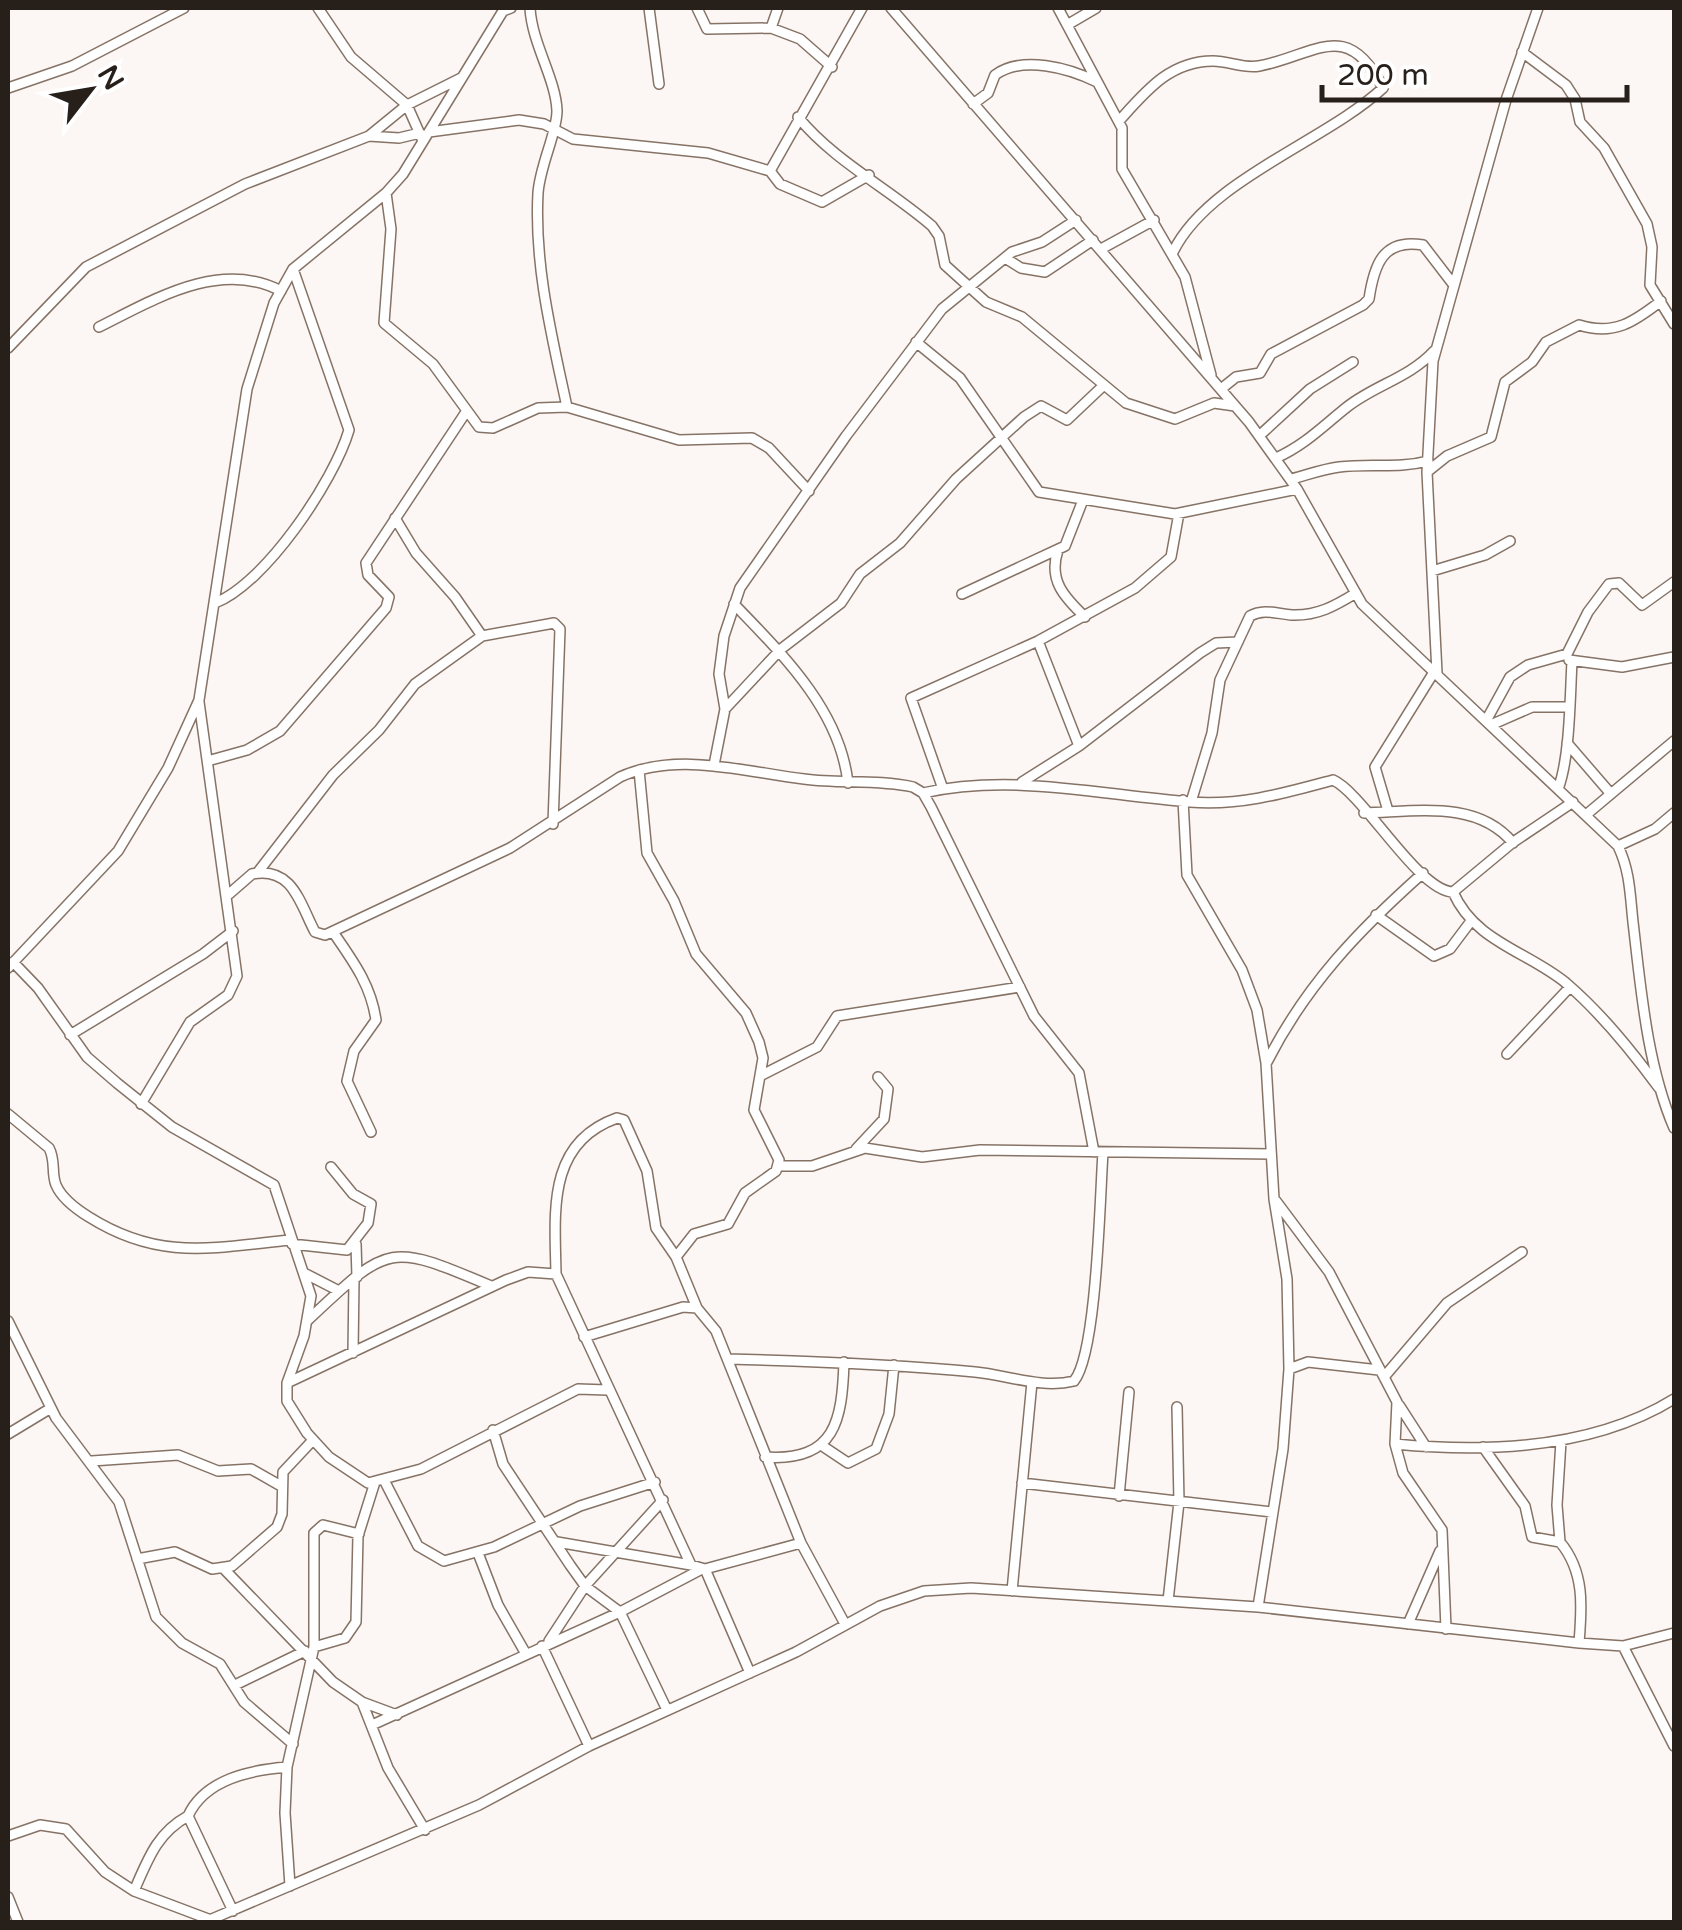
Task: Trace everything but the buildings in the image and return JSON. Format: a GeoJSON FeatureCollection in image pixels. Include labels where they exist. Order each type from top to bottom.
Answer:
{"type":"FeatureCollection","features":[{"type":"Feature","properties":{"kind":"street"},"geometry":{"type":"LineString","coordinates":[[8,88],[72,66],[184,8]]}},
{"type":"Feature","properties":{"kind":"street"},"geometry":{"type":"LineString","coordinates":[[318,8],[351,57],[407,105],[424,136]]}},
{"type":"Feature","properties":{"kind":"street"},"geometry":{"type":"LineString","coordinates":[[530,8],[536,46],[556,100],[554,128],[542,158],[537,209],[545,295],[567,406]]}},
{"type":"Feature","properties":{"kind":"street"},"geometry":{"type":"LineString","coordinates":[[649,8],[659,84]]}},
{"type":"Feature","properties":{"kind":"street"},"geometry":{"type":"LineString","coordinates":[[697,8],[702,23],[714,32],[771,28],[800,39],[832,67]]}},
{"type":"Feature","properties":{"kind":"street"},"geometry":{"type":"LineString","coordinates":[[771,28],[778,8]]}},
{"type":"Feature","properties":{"kind":"street"},"geometry":{"type":"LineString","coordinates":[[770,171],[862,8]]}},
{"type":"Feature","properties":{"kind":"street"},"geometry":{"type":"LineString","coordinates":[[891,8],[1259,436],[1294,484],[1356,593],[1384,628],[1490,722],[1618,846],[1630,879],[1648,1032],[1660,1090]]}},
{"type":"Feature","properties":{"kind":"street"},"geometry":{"type":"LineString","coordinates":[[1058,8],[1119,121],[1124,137],[1122,169],[1173,252],[1194,302],[1212,378]]}},
{"type":"Feature","properties":{"kind":"street"},"geometry":{"type":"LineString","coordinates":[[1067,26],[1096,8]]}},
{"type":"Feature","properties":{"kind":"street"},"geometry":{"type":"LineString","coordinates":[[1388,811],[1375,767],[1436,673],[1427,467],[1436,350],[1452,284],[1538,8]]}},
{"type":"Feature","properties":{"kind":"street"},"geometry":{"type":"LineString","coordinates":[[506,9],[386,194],[293,270],[281,291],[247,389],[199,700],[168,768],[118,852],[10,965],[45,996],[70,1035],[141,1104],[172,1127],[268,1180],[311,1296],[308,1320],[286,1383],[287,1401],[313,1440],[347,1472],[380,1481],[420,1469],[578,1388],[607,1390]]}},
{"type":"Feature","properties":{"kind":"street"},"geometry":{"type":"LineString","coordinates":[[1119,121],[1167,72],[1210,60],[1260,66],[1322,45],[1361,55],[1383,88],[1237,187],[1189,228],[1173,252]]}},
{"type":"Feature","properties":{"kind":"street"},"geometry":{"type":"LineString","coordinates":[[1522,52],[1572,94],[1584,128],[1604,148],[1644,218],[1652,247],[1650,286],[1674,324]]}},
{"type":"Feature","properties":{"kind":"street"},"geometry":{"type":"LineString","coordinates":[[972,104],[984,97],[995,76],[1016,66],[1066,70],[1100,83]]}},
{"type":"Feature","properties":{"kind":"street"},"geometry":{"type":"LineString","coordinates":[[8,348],[86,267],[283,166],[369,136],[407,105],[464,77]]}},
{"type":"Feature","properties":{"kind":"street"},"geometry":{"type":"LineString","coordinates":[[798,117],[823,146],[868,175],[932,226],[939,236],[945,266],[986,302],[1022,316],[1126,403],[1175,419],[1214,403],[1235,406]]}},
{"type":"Feature","properties":{"kind":"street"},"geometry":{"type":"LineString","coordinates":[[369,136],[424,136],[505,120],[554,128],[573,139],[708,153],[770,171],[780,184],[822,202],[868,175]]}},
{"type":"Feature","properties":{"kind":"street"},"geometry":{"type":"LineString","coordinates":[[386,194],[391,230],[384,323],[433,364],[479,427],[493,428],[529,410],[567,406],[679,440],[752,438],[769,448],[809,491]]}},
{"type":"Feature","properties":{"kind":"street"},"geometry":{"type":"LineString","coordinates":[[714,765],[725,710],[719,674],[728,624],[740,588],[916,342],[970,284],[1005,258],[1076,220]]}},
{"type":"Feature","properties":{"kind":"street"},"geometry":{"type":"LineString","coordinates":[[1101,250],[1154,220]]}},
{"type":"Feature","properties":{"kind":"street"},"geometry":{"type":"LineString","coordinates":[[1005,258],[1030,271],[1045,272],[1093,240]]}},
{"type":"Feature","properties":{"kind":"street"},"geometry":{"type":"LineString","coordinates":[[1221,389],[1236,377],[1260,373],[1270,354],[1364,306],[1370,299],[1370,277],[1384,253],[1394,245],[1423,244],[1452,284]]}},
{"type":"Feature","properties":{"kind":"street"},"geometry":{"type":"LineString","coordinates":[[215,603],[241,590],[293,530],[348,430],[293,270]]}},
{"type":"Feature","properties":{"kind":"street"},"geometry":{"type":"LineString","coordinates":[[99,327],[177,291],[224,278],[251,277],[281,291]]}},
{"type":"Feature","properties":{"kind":"street"},"geometry":{"type":"LineString","coordinates":[[916,342],[960,378],[1036,490],[1179,513],[1294,484],[1341,467],[1427,467],[1491,438],[1502,388],[1532,362],[1546,342],[1579,325],[1596,330],[1619,328],[1661,301]]}},
{"type":"Feature","properties":{"kind":"street"},"geometry":{"type":"LineString","coordinates":[[1276,458],[1317,436],[1365,395],[1416,369],[1436,350]]}},
{"type":"Feature","properties":{"kind":"street"},"geometry":{"type":"LineString","coordinates":[[1259,436],[1310,389],[1353,362]]}},
{"type":"Feature","properties":{"kind":"street"},"geometry":{"type":"LineString","coordinates":[[725,710],[780,649],[840,603],[860,574],[900,543],[938,497],[1001,438],[1042,406],[1067,420],[1104,385]]}},
{"type":"Feature","properties":{"kind":"street"},"geometry":{"type":"LineString","coordinates":[[210,760],[247,750],[280,731],[386,608],[389,597],[365,570],[466,412]]}},
{"type":"Feature","properties":{"kind":"street"},"geometry":{"type":"LineString","coordinates":[[962,594],[1058,550],[1071,540],[1083,500]]}},
{"type":"Feature","properties":{"kind":"street"},"geometry":{"type":"LineString","coordinates":[[942,789],[911,698],[1038,641],[1135,588],[1167,563],[1175,550],[1179,513]]}},
{"type":"Feature","properties":{"kind":"street"},"geometry":{"type":"LineString","coordinates":[[395,518],[416,554],[456,597],[482,636]]}},
{"type":"Feature","properties":{"kind":"street"},"geometry":{"type":"LineString","coordinates":[[1432,570],[1485,555],[1510,541]]}},
{"type":"Feature","properties":{"kind":"street"},"geometry":{"type":"LineString","coordinates":[[1058,550],[1054,562],[1058,586],[1086,617]]}},
{"type":"Feature","properties":{"kind":"street"},"geometry":{"type":"LineString","coordinates":[[1558,788],[1567,762],[1567,660],[1609,584],[1619,583],[1642,605],[1674,582]]}},
{"type":"Feature","properties":{"kind":"street"},"geometry":{"type":"LineString","coordinates":[[1258,1607],[1290,1369],[1288,1280],[1274,1199],[1266,1063],[1252,988],[1187,875],[1187,801],[1212,733],[1220,680],[1254,613],[1324,611],[1356,593]]}},
{"type":"Feature","properties":{"kind":"street"},"geometry":{"type":"LineString","coordinates":[[734,604],[780,649],[839,744],[848,783]]}},
{"type":"Feature","properties":{"kind":"street"},"geometry":{"type":"LineString","coordinates":[[728,624],[750,621]]}},
{"type":"Feature","properties":{"kind":"street"},"geometry":{"type":"LineString","coordinates":[[230,894],[246,877],[258,872],[333,776],[380,730],[415,684],[482,636],[554,623],[562,632],[553,824]]}},
{"type":"Feature","properties":{"kind":"street"},"geometry":{"type":"LineString","coordinates":[[1038,641],[1079,746]]}},
{"type":"Feature","properties":{"kind":"street"},"geometry":{"type":"LineString","coordinates":[[1022,782],[1079,746],[1200,653],[1216,643],[1238,642]]}},
{"type":"Feature","properties":{"kind":"street"},"geometry":{"type":"LineString","coordinates":[[1490,722],[1510,677],[1528,665],[1567,660],[1622,667],[1674,657]]}},
{"type":"Feature","properties":{"kind":"street"},"geometry":{"type":"LineString","coordinates":[[141,1104],[190,1022],[234,988],[238,976],[230,894],[199,700]]}},
{"type":"Feature","properties":{"kind":"street"},"geometry":{"type":"LineString","coordinates":[[1490,722],[1532,707],[1568,708]]}},
{"type":"Feature","properties":{"kind":"street"},"geometry":{"type":"LineString","coordinates":[[1565,741],[1611,794]]}},
{"type":"Feature","properties":{"kind":"street"},"geometry":{"type":"LineString","coordinates":[[1587,814],[1674,741]]}},
{"type":"Feature","properties":{"kind":"street"},"geometry":{"type":"LineString","coordinates":[[258,872],[274,875],[298,892],[315,932],[333,932],[553,824],[604,787],[639,770],[714,765],[848,783],[902,785],[924,793],[1022,782],[1187,801],[1289,795],[1333,780],[1344,785],[1364,813],[1423,874],[1444,892],[1453,892],[1572,802]]}},
{"type":"Feature","properties":{"kind":"street"},"geometry":{"type":"LineString","coordinates":[[639,770],[647,853],[674,901],[696,954],[753,1026],[763,1058],[762,1075],[754,1092],[754,1110],[778,1166]]}},
{"type":"Feature","properties":{"kind":"street"},"geometry":{"type":"LineString","coordinates":[[728,1359],[894,1365],[1032,1382],[1067,1383],[1079,1375],[1097,1276],[1099,1152],[1080,1073],[1042,1029],[924,793]]}},
{"type":"Feature","properties":{"kind":"street"},"geometry":{"type":"LineString","coordinates":[[1364,813],[1430,808],[1459,813],[1498,827],[1513,843]]}},
{"type":"Feature","properties":{"kind":"street"},"geometry":{"type":"LineString","coordinates":[[1618,846],[1656,829],[1674,812]]}},
{"type":"Feature","properties":{"kind":"street"},"geometry":{"type":"LineString","coordinates":[[1266,1063],[1290,1014],[1320,974],[1376,915],[1423,874]]}},
{"type":"Feature","properties":{"kind":"street"},"geometry":{"type":"LineString","coordinates":[[1453,892],[1471,921],[1570,987],[1632,1050],[1671,1110],[1674,1128]]}},
{"type":"Feature","properties":{"kind":"street"},"geometry":{"type":"LineString","coordinates":[[1376,915],[1434,956],[1450,949],[1471,921]]}},
{"type":"Feature","properties":{"kind":"street"},"geometry":{"type":"LineString","coordinates":[[70,1035],[203,954],[232,930]]}},
{"type":"Feature","properties":{"kind":"street"},"geometry":{"type":"LineString","coordinates":[[333,932],[368,986],[374,1003],[376,1020],[354,1051],[347,1081],[371,1132]]}},
{"type":"Feature","properties":{"kind":"street"},"geometry":{"type":"LineString","coordinates":[[762,1075],[817,1047],[837,1016],[1020,986]]}},
{"type":"Feature","properties":{"kind":"street"},"geometry":{"type":"LineString","coordinates":[[1507,1054],[1570,987]]}},
{"type":"Feature","properties":{"kind":"street"},"geometry":{"type":"LineString","coordinates":[[856,1149],[888,1110],[888,1089],[878,1077]]}},
{"type":"Feature","properties":{"kind":"street"},"geometry":{"type":"LineString","coordinates":[[8,1114],[49,1148],[54,1180],[66,1200],[141,1245],[180,1249],[291,1242],[342,1251],[356,1244]]}},
{"type":"Feature","properties":{"kind":"street"},"geometry":{"type":"LineString","coordinates":[[750,1673],[607,1390],[568,1293],[556,1274],[561,1166],[582,1140],[616,1118],[624,1120],[640,1147],[656,1228],[676,1257],[696,1308],[716,1331],[800,1543],[845,1624]]}},
{"type":"Feature","properties":{"kind":"street"},"geometry":{"type":"LineString","coordinates":[[676,1257],[694,1234],[728,1224],[746,1194],[778,1166],[812,1166],[856,1149],[922,1157],[980,1150],[1271,1154]]}},
{"type":"Feature","properties":{"kind":"street"},"geometry":{"type":"LineString","coordinates":[[330,1166],[354,1194],[372,1206],[356,1244],[353,1353]]}},
{"type":"Feature","properties":{"kind":"street"},"geometry":{"type":"LineString","coordinates":[[1274,1199],[1329,1272],[1397,1402],[1426,1447]]}},
{"type":"Feature","properties":{"kind":"street"},"geometry":{"type":"LineString","coordinates":[[1381,1373],[1447,1303],[1522,1252]]}},
{"type":"Feature","properties":{"kind":"street"},"geometry":{"type":"LineString","coordinates":[[308,1320],[356,1278],[398,1254],[424,1259],[491,1286]]}},
{"type":"Feature","properties":{"kind":"street"},"geometry":{"type":"LineString","coordinates":[[286,1383],[491,1286],[528,1272],[556,1274]]}},
{"type":"Feature","properties":{"kind":"street"},"geometry":{"type":"LineString","coordinates":[[306,1274],[338,1292]]}},
{"type":"Feature","properties":{"kind":"street"},"geometry":{"type":"LineString","coordinates":[[584,1337],[666,1310],[696,1308]]}},
{"type":"Feature","properties":{"kind":"street"},"geometry":{"type":"LineString","coordinates":[[8,1321],[51,1408],[119,1502],[156,1617],[182,1643],[220,1664],[256,1714],[292,1744]]}},
{"type":"Feature","properties":{"kind":"street"},"geometry":{"type":"LineString","coordinates":[[1290,1345],[1308,1362]]}},
{"type":"Feature","properties":{"kind":"street"},"geometry":{"type":"LineString","coordinates":[[765,1456],[793,1457],[821,1446],[841,1413],[844,1362]]}},
{"type":"Feature","properties":{"kind":"street"},"geometry":{"type":"LineString","coordinates":[[1290,1369],[1308,1362],[1381,1373]]}},
{"type":"Feature","properties":{"kind":"street"},"geometry":{"type":"LineString","coordinates":[[821,1446],[848,1463],[876,1449],[889,1414],[894,1365]]}},
{"type":"Feature","properties":{"kind":"street"},"geometry":{"type":"LineString","coordinates":[[1012,1591],[1032,1382]]}},
{"type":"Feature","properties":{"kind":"street"},"geometry":{"type":"LineString","coordinates":[[1118,1496],[1129,1392]]}},
{"type":"Feature","properties":{"kind":"street"},"geometry":{"type":"LineString","coordinates":[[1396,1444],[1483,1448],[1560,1442],[1648,1416],[1674,1399]]}},
{"type":"Feature","properties":{"kind":"street"},"geometry":{"type":"LineString","coordinates":[[1397,1402],[1396,1444],[1402,1473],[1438,1518],[1446,1629]]}},
{"type":"Feature","properties":{"kind":"street"},"geometry":{"type":"LineString","coordinates":[[1168,1601],[1179,1502],[1177,1407]]}},
{"type":"Feature","properties":{"kind":"street"},"geometry":{"type":"LineString","coordinates":[[8,1434],[51,1408]]}},
{"type":"Feature","properties":{"kind":"street"},"geometry":{"type":"LineString","coordinates":[[494,1430],[503,1464],[586,1586],[620,1612],[667,1710]]}},
{"type":"Feature","properties":{"kind":"street"},"geometry":{"type":"LineString","coordinates":[[224,1569],[277,1527],[282,1514],[280,1486],[286,1466],[313,1440]]}},
{"type":"Feature","properties":{"kind":"street"},"geometry":{"type":"LineString","coordinates":[[1560,1442],[1560,1542],[1582,1594],[1578,1643]]}},
{"type":"Feature","properties":{"kind":"street"},"geometry":{"type":"LineString","coordinates":[[1483,1448],[1524,1506],[1532,1538],[1560,1542]]}},
{"type":"Feature","properties":{"kind":"street"},"geometry":{"type":"LineString","coordinates":[[92,1461],[178,1455],[218,1472],[250,1470],[280,1486]]}},
{"type":"Feature","properties":{"kind":"street"},"geometry":{"type":"LineString","coordinates":[[380,1481],[407,1531],[430,1556],[444,1561],[478,1553],[580,1506],[655,1482]]}},
{"type":"Feature","properties":{"kind":"street"},"geometry":{"type":"LineString","coordinates":[[235,1685],[345,1638],[356,1622],[359,1534],[380,1481]]}},
{"type":"Feature","properties":{"kind":"street"},"geometry":{"type":"LineString","coordinates":[[1022,1482],[1272,1512]]}},
{"type":"Feature","properties":{"kind":"street"},"geometry":{"type":"LineString","coordinates":[[545,1644],[586,1586],[663,1500]]}},
{"type":"Feature","properties":{"kind":"street"},"geometry":{"type":"LineString","coordinates":[[290,1886],[285,1812],[287,1767],[310,1652],[315,1528],[323,1525],[359,1534]]}},
{"type":"Feature","properties":{"kind":"street"},"geometry":{"type":"LineString","coordinates":[[557,1542],[620,1550],[699,1568]]}},
{"type":"Feature","properties":{"kind":"street"},"geometry":{"type":"LineString","coordinates":[[372,1726],[620,1612],[699,1568],[800,1543]]}},
{"type":"Feature","properties":{"kind":"street"},"geometry":{"type":"LineString","coordinates":[[1408,1624],[1441,1548]]}},
{"type":"Feature","properties":{"kind":"street"},"geometry":{"type":"LineString","coordinates":[[137,1559],[176,1552],[205,1567],[224,1569],[310,1652],[333,1682],[362,1702],[397,1715]]}},
{"type":"Feature","properties":{"kind":"street"},"geometry":{"type":"LineString","coordinates":[[478,1553],[498,1605],[526,1654]]}},
{"type":"Feature","properties":{"kind":"street"},"geometry":{"type":"LineString","coordinates":[[8,1836],[40,1825],[66,1829],[105,1872],[134,1890],[208,1921],[426,1830],[589,1746],[750,1673],[892,1601],[924,1592],[1012,1591],[1258,1607],[1623,1646],[1674,1633]]}},
{"type":"Feature","properties":{"kind":"street"},"geometry":{"type":"LineString","coordinates":[[545,1644],[589,1746]]}},
{"type":"Feature","properties":{"kind":"street"},"geometry":{"type":"LineString","coordinates":[[1623,1646],[1673,1738]]}},
{"type":"Feature","properties":{"kind":"street"},"geometry":{"type":"LineString","coordinates":[[362,1702],[388,1768],[426,1830]]}},
{"type":"Feature","properties":{"kind":"street"},"geometry":{"type":"LineString","coordinates":[[134,1890],[165,1830],[188,1816],[203,1798],[238,1774],[287,1767]]}},
{"type":"Feature","properties":{"kind":"street"},"geometry":{"type":"LineString","coordinates":[[188,1816],[233,1911]]}},
{"type":"Feature","properties":{"kind":"street"},"geometry":{"type":"LineString","coordinates":[[8,1897],[18,1922]]}}]}
